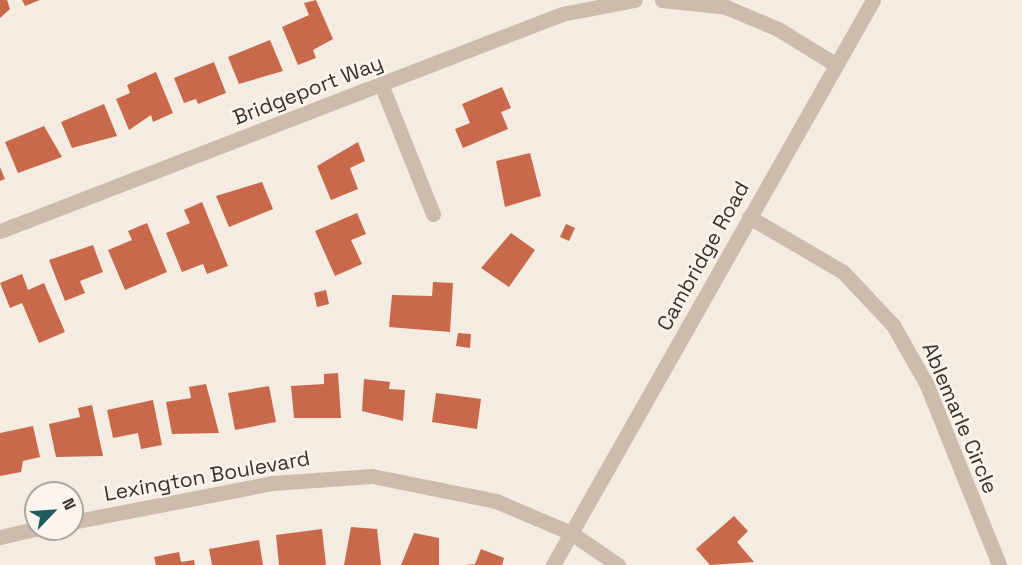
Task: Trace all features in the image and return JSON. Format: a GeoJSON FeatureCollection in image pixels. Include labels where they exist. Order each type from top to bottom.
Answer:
{"type":"FeatureCollection","features":[{"type":"Feature","properties":{"kind":"street","name":"Bridgeport Way"},"geometry":{"type":"LineString","coordinates":[[0,231],[562,14],[635,0]]}},
{"type":"Feature","properties":{"kind":"street"},"geometry":{"type":"LineString","coordinates":[[662,0],[726,7],[778,29],[835,64]]}},
{"type":"Feature","properties":{"kind":"street","name":"Cambridge Road"},"geometry":{"type":"LineString","coordinates":[[553,565],[873,0]]}},
{"type":"Feature","properties":{"kind":"street"},"geometry":{"type":"LineString","coordinates":[[381,84],[433,214]]}},
{"type":"Feature","properties":{"kind":"street","name":"Ablemarle Circle"},"geometry":{"type":"LineString","coordinates":[[750,217],[843,272],[893,326],[926,383],[999,565]]}},
{"type":"Feature","properties":{"kind":"street","name":"Lexington Boulevard"},"geometry":{"type":"LineString","coordinates":[[84,520],[273,483],[372,476],[496,501],[571,533],[618,565]]}},
{"type":"Feature","properties":{"kind":"street"},"geometry":{"type":"LineString","coordinates":[[0,537],[24,532]]}},
{"type":"Feature","properties":{"kind":"building"},"geometry":{"type":"Polygon","coordinates":[[[0,0],[7,0],[10,9],[0,18],[0,0]]]}},
{"type":"Feature","properties":{"kind":"building"},"geometry":{"type":"Polygon","coordinates":[[[22,0],[40,0],[25,6],[22,0]]]}},
{"type":"Feature","properties":{"kind":"building"},"geometry":{"type":"Polygon","coordinates":[[[316,0],[333,39],[313,50],[316,58],[298,65],[282,27],[309,15],[304,3],[316,0]]]}},
{"type":"Feature","properties":{"kind":"building"},"geometry":{"type":"Polygon","coordinates":[[[270,40],[283,71],[239,84],[228,57],[270,40]]]}},
{"type":"Feature","properties":{"kind":"building"},"geometry":{"type":"Polygon","coordinates":[[[214,62],[226,93],[198,104],[196,99],[184,103],[174,78],[214,62]]]}},
{"type":"Feature","properties":{"kind":"building"},"geometry":{"type":"Polygon","coordinates":[[[156,72],[173,113],[153,122],[151,115],[129,130],[116,99],[130,93],[127,85],[156,72]]]}},
{"type":"Feature","properties":{"kind":"building"},"geometry":{"type":"Polygon","coordinates":[[[502,87],[511,108],[501,112],[508,129],[463,148],[455,129],[470,123],[462,104],[502,87]]]}},
{"type":"Feature","properties":{"kind":"building"},"geometry":{"type":"Polygon","coordinates":[[[104,104],[117,136],[72,148],[61,122],[104,104]]]}},
{"type":"Feature","properties":{"kind":"building"},"geometry":{"type":"Polygon","coordinates":[[[44,126],[62,157],[18,173],[5,142],[44,126]]]}},
{"type":"Feature","properties":{"kind":"building"},"geometry":{"type":"Polygon","coordinates":[[[358,142],[365,161],[350,168],[358,189],[331,200],[317,166],[358,142]]]}},
{"type":"Feature","properties":{"kind":"building"},"geometry":{"type":"Polygon","coordinates":[[[530,153],[541,196],[505,207],[496,161],[530,153]]]}},
{"type":"Feature","properties":{"kind":"building"},"geometry":{"type":"Polygon","coordinates":[[[0,167],[5,179],[0,181],[0,167]]]}},
{"type":"Feature","properties":{"kind":"building"},"geometry":{"type":"Polygon","coordinates":[[[262,182],[273,209],[229,227],[216,196],[262,182]]]}},
{"type":"Feature","properties":{"kind":"building"},"geometry":{"type":"Polygon","coordinates":[[[202,202],[228,266],[207,274],[203,264],[182,272],[166,233],[190,223],[184,210],[202,202]]]}},
{"type":"Feature","properties":{"kind":"building"},"geometry":{"type":"Polygon","coordinates":[[[357,213],[366,234],[351,240],[362,264],[335,276],[315,231],[357,213]]]}},
{"type":"Feature","properties":{"kind":"building"},"geometry":{"type":"Polygon","coordinates":[[[147,223],[167,272],[125,290],[108,250],[132,240],[128,231],[147,223]]]}},
{"type":"Feature","properties":{"kind":"building"},"geometry":{"type":"Polygon","coordinates":[[[566,224],[575,228],[569,241],[560,237],[566,224]]]}},
{"type":"Feature","properties":{"kind":"building"},"geometry":{"type":"Polygon","coordinates":[[[511,233],[535,250],[509,287],[481,268],[511,233]]]}},
{"type":"Feature","properties":{"kind":"building"},"geometry":{"type":"Polygon","coordinates":[[[93,245],[103,272],[80,281],[85,293],[65,301],[49,260],[93,245]]]}},
{"type":"Feature","properties":{"kind":"building"},"geometry":{"type":"Polygon","coordinates":[[[22,274],[28,290],[44,283],[65,332],[39,343],[22,303],[10,308],[0,283],[22,274]]]}},
{"type":"Feature","properties":{"kind":"building"},"geometry":{"type":"Polygon","coordinates":[[[433,282],[453,283],[450,332],[389,327],[392,295],[432,296],[433,282]]]}},
{"type":"Feature","properties":{"kind":"building"},"geometry":{"type":"Polygon","coordinates":[[[326,290],[329,304],[317,307],[314,293],[326,290]]]}},
{"type":"Feature","properties":{"kind":"building"},"geometry":{"type":"Polygon","coordinates":[[[458,333],[471,334],[470,348],[456,346],[458,333]]]}},
{"type":"Feature","properties":{"kind":"building"},"geometry":{"type":"Polygon","coordinates":[[[338,373],[341,418],[294,418],[291,386],[324,384],[324,374],[338,373]]]}},
{"type":"Feature","properties":{"kind":"building"},"geometry":{"type":"Polygon","coordinates":[[[364,379],[390,382],[389,389],[405,390],[403,421],[362,411],[364,379]]]}},
{"type":"Feature","properties":{"kind":"building"},"geometry":{"type":"Polygon","coordinates":[[[206,384],[219,433],[172,434],[166,402],[191,398],[189,387],[206,384]]]}},
{"type":"Feature","properties":{"kind":"building"},"geometry":{"type":"Polygon","coordinates":[[[269,386],[276,422],[235,430],[228,393],[269,386]]]}},
{"type":"Feature","properties":{"kind":"building"},"geometry":{"type":"Polygon","coordinates":[[[436,393],[481,399],[477,429],[432,422],[436,393]]]}},
{"type":"Feature","properties":{"kind":"building"},"geometry":{"type":"Polygon","coordinates":[[[153,400],[162,445],[141,449],[138,433],[113,438],[107,410],[153,400]]]}},
{"type":"Feature","properties":{"kind":"building"},"geometry":{"type":"Polygon","coordinates":[[[92,405],[103,456],[56,457],[49,424],[80,417],[78,408],[92,405]]]}},
{"type":"Feature","properties":{"kind":"building"},"geometry":{"type":"Polygon","coordinates":[[[33,426],[40,457],[23,461],[21,472],[0,476],[0,433],[33,426]]]}},
{"type":"Feature","properties":{"kind":"building"},"geometry":{"type":"Polygon","coordinates":[[[734,516],[748,531],[737,542],[754,562],[710,565],[696,549],[734,516]]]}},
{"type":"Feature","properties":{"kind":"building"},"geometry":{"type":"Polygon","coordinates":[[[351,527],[377,529],[381,565],[344,565],[351,527]]]}},
{"type":"Feature","properties":{"kind":"building"},"geometry":{"type":"Polygon","coordinates":[[[322,529],[326,565],[279,565],[276,535],[322,529]]]}},
{"type":"Feature","properties":{"kind":"building"},"geometry":{"type":"Polygon","coordinates":[[[414,533],[439,538],[439,565],[401,565],[414,533]]]}},
{"type":"Feature","properties":{"kind":"building"},"geometry":{"type":"Polygon","coordinates":[[[259,540],[263,565],[212,565],[209,549],[259,540]]]}},
{"type":"Feature","properties":{"kind":"building"},"geometry":{"type":"Polygon","coordinates":[[[481,549],[504,558],[502,565],[465,565],[475,564],[481,549]]]}},
{"type":"Feature","properties":{"kind":"building"},"geometry":{"type":"Polygon","coordinates":[[[179,552],[181,562],[194,560],[195,565],[156,565],[154,557],[179,552]]]}}]}
